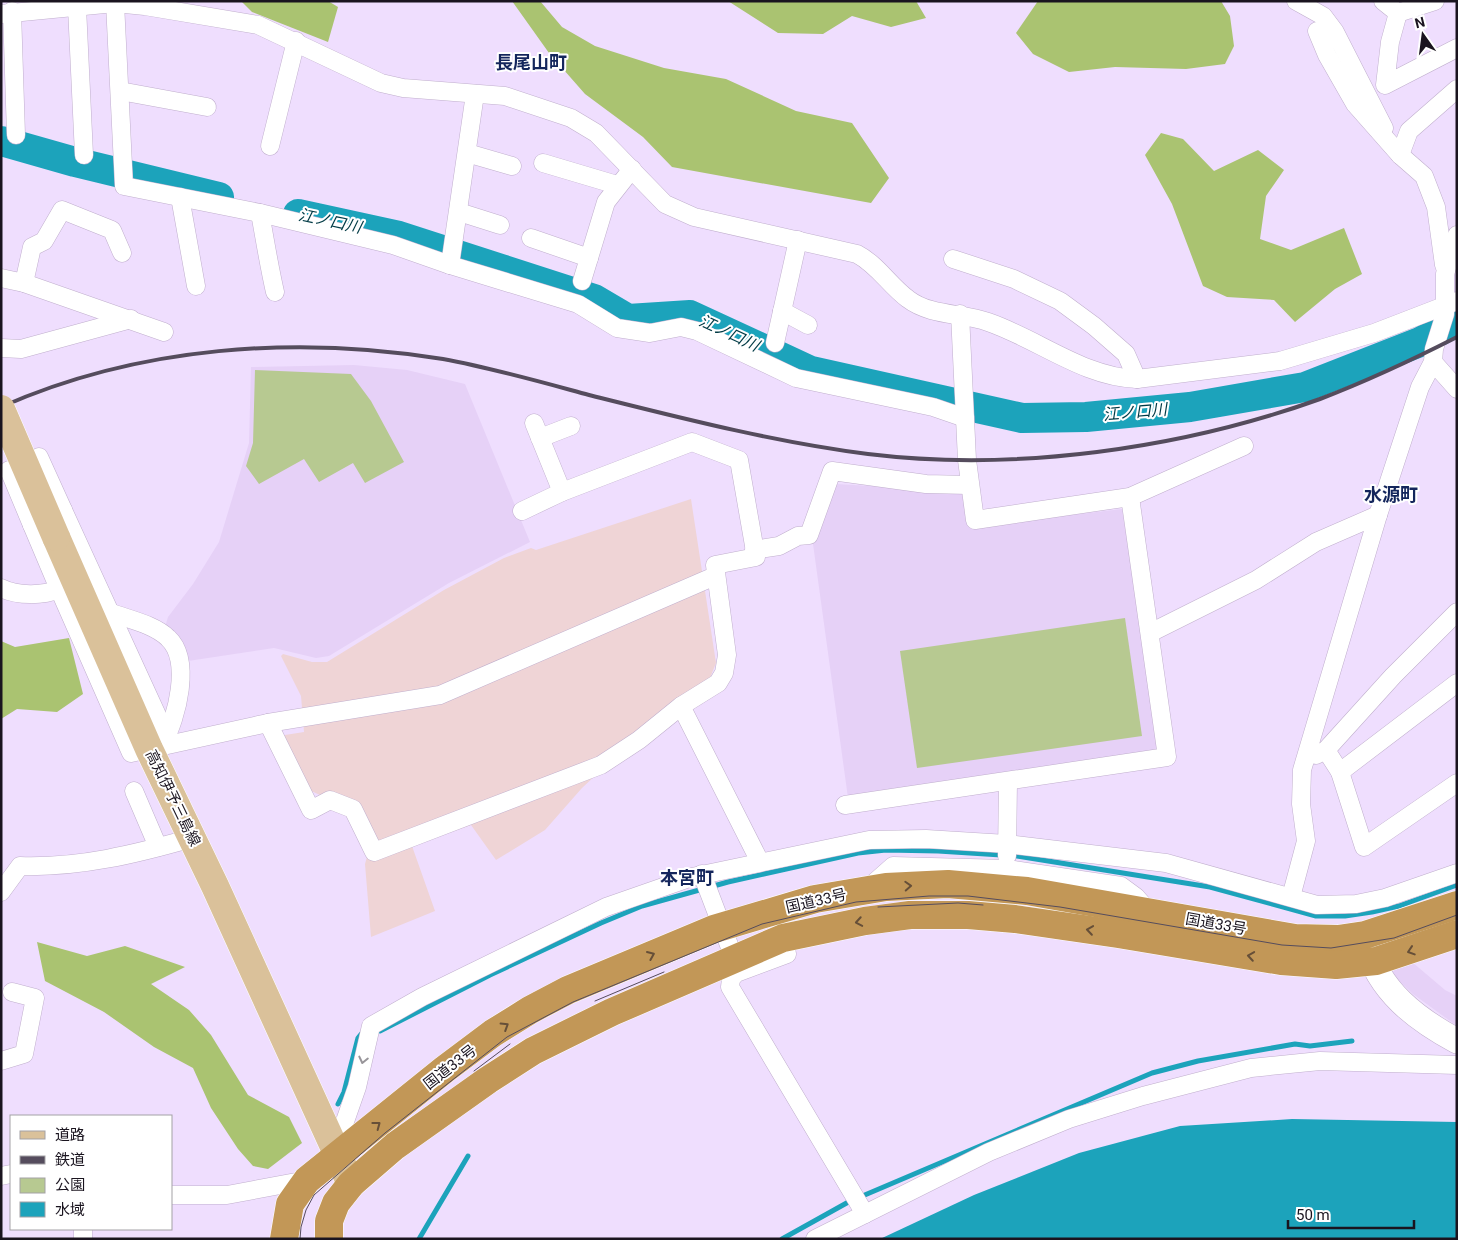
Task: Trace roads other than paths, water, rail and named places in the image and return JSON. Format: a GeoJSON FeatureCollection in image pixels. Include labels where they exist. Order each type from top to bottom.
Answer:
{"type":"FeatureCollection","features":[{"type":"Feature","properties":{"kind":"highway","name":"国道33号"},"geometry":{"type":"LineString","coordinates":[[284,1239],[290,1204],[307,1180],[445,1069],[493,1033],[530,1010],[568,990],[722,926],[815,899],[886,887],[948,884],[1027,891],[1295,938],[1338,939],[1365,935],[1457,905]]}},
{"type":"Feature","properties":{"kind":"highway","name":"国道33号"},"geometry":{"type":"LineString","coordinates":[[329,1239],[330,1221],[336,1203],[351,1184],[395,1146],[533,1051],[612,1012],[783,938],[836,926],[901,916],[968,915],[1015,919],[1118,934],[1281,961],[1336,965],[1371,963],[1457,934]]}},
{"type":"Feature","properties":{"kind":"main road","name":"高知伊予三島線"},"geometry":{"type":"LineString","coordinates":[[1,409],[56,537],[159,744],[192,838],[344,1149],[351,1184]]}},
{"type":"Feature","properties":{"kind":"street"},"geometry":{"type":"LineString","coordinates":[[1296,1],[1323,16],[1335,32],[1396,151]]}},
{"type":"Feature","properties":{"kind":"street"},"geometry":{"type":"LineString","coordinates":[[1384,1],[1398,13]]}},
{"type":"Feature","properties":{"kind":"street"},"geometry":{"type":"LineString","coordinates":[[1398,13],[1435,1]]}},
{"type":"Feature","properties":{"kind":"street"},"geometry":{"type":"LineString","coordinates":[[115,3],[124,186],[260,213],[392,245],[450,265],[578,304],[617,328],[650,332],[681,327],[697,331],[796,378],[933,407],[964,408]]}},
{"type":"Feature","properties":{"kind":"street"},"geometry":{"type":"LineString","coordinates":[[16,135],[7,12],[115,3],[145,6],[258,25],[296,41],[381,83],[403,88],[505,96],[571,118],[596,134],[665,204],[694,217],[857,254],[870,261],[908,300],[927,309],[960,314],[989,322],[1097,372],[1119,378],[1137,379],[1280,361],[1374,333],[1449,307]]}},
{"type":"Feature","properties":{"kind":"street"},"geometry":{"type":"LineString","coordinates":[[77,7],[84,156]]}},
{"type":"Feature","properties":{"kind":"street"},"geometry":{"type":"LineString","coordinates":[[1398,13],[1390,42],[1385,85],[1457,48]]}},
{"type":"Feature","properties":{"kind":"street"},"geometry":{"type":"LineString","coordinates":[[1291,898],[1306,841],[1300,804],[1302,770],[1378,515],[1420,387],[1433,362],[1437,339],[1449,307],[1436,207],[1424,176],[1396,151],[1355,104],[1327,55],[1317,31]]}},
{"type":"Feature","properties":{"kind":"street"},"geometry":{"type":"LineString","coordinates":[[270,146],[296,41]]}},
{"type":"Feature","properties":{"kind":"street"},"geometry":{"type":"LineString","coordinates":[[1396,151],[1409,131],[1457,89]]}},
{"type":"Feature","properties":{"kind":"street"},"geometry":{"type":"LineString","coordinates":[[120,91],[208,107]]}},
{"type":"Feature","properties":{"kind":"street"},"geometry":{"type":"LineString","coordinates":[[450,265],[475,94]]}},
{"type":"Feature","properties":{"kind":"street"},"geometry":{"type":"LineString","coordinates":[[467,153],[512,166]]}},
{"type":"Feature","properties":{"kind":"street"},"geometry":{"type":"LineString","coordinates":[[543,163],[617,185]]}},
{"type":"Feature","properties":{"kind":"street"},"geometry":{"type":"LineString","coordinates":[[582,281],[606,202],[617,185],[632,169]]}},
{"type":"Feature","properties":{"kind":"street"},"geometry":{"type":"LineString","coordinates":[[180,197],[196,286]]}},
{"type":"Feature","properties":{"kind":"street"},"geometry":{"type":"LineString","coordinates":[[24,283],[32,247],[44,241],[62,210],[112,230],[122,253]]}},
{"type":"Feature","properties":{"kind":"street"},"geometry":{"type":"LineString","coordinates":[[459,212],[500,226]]}},
{"type":"Feature","properties":{"kind":"street"},"geometry":{"type":"LineString","coordinates":[[260,213],[275,292]]}},
{"type":"Feature","properties":{"kind":"street"},"geometry":{"type":"LineString","coordinates":[[1445,274],[1457,235]]}},
{"type":"Feature","properties":{"kind":"street"},"geometry":{"type":"LineString","coordinates":[[531,238],[589,258]]}},
{"type":"Feature","properties":{"kind":"street"},"geometry":{"type":"LineString","coordinates":[[774,343],[798,240]]}},
{"type":"Feature","properties":{"kind":"street"},"geometry":{"type":"LineString","coordinates":[[953,259],[1014,279],[1060,300],[1126,354],[1137,379]]}},
{"type":"Feature","properties":{"kind":"street"},"geometry":{"type":"LineString","coordinates":[[1,278],[24,283],[164,332]]}},
{"type":"Feature","properties":{"kind":"street"},"geometry":{"type":"LineString","coordinates":[[782,311],[808,325]]}},
{"type":"Feature","properties":{"kind":"street"},"geometry":{"type":"LineString","coordinates":[[960,314],[969,485],[975,520],[1130,497],[1244,446]]}},
{"type":"Feature","properties":{"kind":"street"},"geometry":{"type":"LineString","coordinates":[[1,348],[21,348],[131,319]]}},
{"type":"Feature","properties":{"kind":"street"},"geometry":{"type":"LineString","coordinates":[[1433,362],[1456,386]]}},
{"type":"Feature","properties":{"kind":"street"},"geometry":{"type":"LineString","coordinates":[[562,492],[537,430],[571,426]]}},
{"type":"Feature","properties":{"kind":"street"},"geometry":{"type":"LineString","coordinates":[[268,723],[311,810],[330,800],[353,809],[374,852],[601,765],[639,740],[681,706],[718,683],[724,673],[727,655],[715,565],[756,557],[739,460],[692,442],[562,492],[522,511]]}},
{"type":"Feature","properties":{"kind":"street"},"geometry":{"type":"LineString","coordinates":[[39,457],[109,612],[159,744]]}},
{"type":"Feature","properties":{"kind":"street"},"geometry":{"type":"LineString","coordinates":[[9,470],[131,753],[159,744],[268,723],[440,695],[715,576]]}},
{"type":"Feature","properties":{"kind":"street"},"geometry":{"type":"LineString","coordinates":[[754,550],[779,546],[798,536],[809,535],[832,472],[926,484],[969,485]]}},
{"type":"Feature","properties":{"kind":"street"},"geometry":{"type":"LineString","coordinates":[[845,805],[1167,757],[1130,497]]}},
{"type":"Feature","properties":{"kind":"street"},"geometry":{"type":"LineString","coordinates":[[32,525],[63,510]]}},
{"type":"Feature","properties":{"kind":"street"},"geometry":{"type":"LineString","coordinates":[[1150,633],[1256,580],[1316,542],[1378,515]]}},
{"type":"Feature","properties":{"kind":"street"},"geometry":{"type":"LineString","coordinates":[[1,588],[26,594],[51,593],[59,589]]}},
{"type":"Feature","properties":{"kind":"street"},"geometry":{"type":"LineString","coordinates":[[109,612],[156,630],[168,637],[177,649],[181,662],[180,689],[171,730],[159,744]]}},
{"type":"Feature","properties":{"kind":"street"},"geometry":{"type":"LineString","coordinates":[[1306,759],[1326,750],[1394,676],[1457,612]]}},
{"type":"Feature","properties":{"kind":"street"},"geometry":{"type":"LineString","coordinates":[[1340,772],[1457,683]]}},
{"type":"Feature","properties":{"kind":"street"},"geometry":{"type":"LineString","coordinates":[[681,706],[760,862]]}},
{"type":"Feature","properties":{"kind":"street"},"geometry":{"type":"LineString","coordinates":[[1326,750],[1340,772],[1364,847],[1457,784]]}},
{"type":"Feature","properties":{"kind":"street"},"geometry":{"type":"LineString","coordinates":[[1007,857],[1008,781]]}},
{"type":"Feature","properties":{"kind":"street"},"geometry":{"type":"LineString","coordinates":[[134,790],[158,847]]}},
{"type":"Feature","properties":{"kind":"street"},"geometry":{"type":"LineString","coordinates":[[1,892],[20,866],[53,867],[92,862],[192,838]]}},
{"type":"Feature","properties":{"kind":"street"},"geometry":{"type":"LineString","coordinates":[[344,1149],[343,1126],[357,1087],[371,1026],[382,1018],[606,907],[668,884],[706,884],[760,862],[869,840],[926,839],[1121,886],[1136,897],[1149,912]]}},
{"type":"Feature","properties":{"kind":"street"},"geometry":{"type":"LineString","coordinates":[[864,890],[893,866],[1007,857],[1166,863],[1317,904],[1356,904],[1400,894],[1457,873]]}},
{"type":"Feature","properties":{"kind":"street"},"geometry":{"type":"LineString","coordinates":[[706,884],[734,958]]}},
{"type":"Feature","properties":{"kind":"street"},"geometry":{"type":"LineString","coordinates":[[1365,935],[1371,963],[1385,986],[1404,1006],[1432,1028],[1457,1041]]}},
{"type":"Feature","properties":{"kind":"street"},"geometry":{"type":"LineString","coordinates":[[783,938],[787,954],[736,973],[731,979],[730,987],[865,1214]]}},
{"type":"Feature","properties":{"kind":"street"},"geometry":{"type":"LineString","coordinates":[[1,1061],[24,1054],[36,998],[12,992]]}},
{"type":"Feature","properties":{"kind":"street"},"geometry":{"type":"LineString","coordinates":[[815,1239],[989,1152],[1070,1119],[1143,1096],[1242,1070],[1320,1061],[1457,1065]]}},
{"type":"Feature","properties":{"kind":"street"},"geometry":{"type":"LineString","coordinates":[[172,1195],[227,1195],[307,1180]]}},
{"type":"Feature","properties":{"kind":"water"},"geometry":{"type":"Polygon","coordinates":[[[1292,1119],[1457,1122],[1457,1239],[880,1239],[974,1195],[1079,1153],[1180,1126],[1292,1119]]]}},
{"type":"Feature","properties":{"kind":"waterway","name":"江ノ口川"},"geometry":{"type":"LineString","coordinates":[[1,141],[75,162],[219,197]]}},
{"type":"Feature","properties":{"kind":"waterway","name":"江ノ口川"},"geometry":{"type":"LineString","coordinates":[[298,214],[399,236],[594,299],[628,319],[690,315],[811,371],[1022,418],[1086,417],[1190,407],[1305,387],[1420,342],[1457,321]]}},
{"type":"Feature","properties":{"kind":"waterway"},"geometry":{"type":"LineString","coordinates":[[380,1031],[490,975],[642,906],[728,882],[858,853],[886,850],[1017,856],[1210,887],[1316,916],[1345,916],[1372,912],[1399,906],[1457,885]]}},
{"type":"Feature","properties":{"kind":"waterway"},"geometry":{"type":"LineString","coordinates":[[338,1104],[344,1092],[358,1038],[362,1033]]}},
{"type":"Feature","properties":{"kind":"waterway"},"geometry":{"type":"LineString","coordinates":[[860,1197],[1152,1073],[1198,1061],[1295,1044],[1310,1046],[1352,1041]]}},
{"type":"Feature","properties":{"kind":"waterway"},"geometry":{"type":"LineString","coordinates":[[419,1239],[468,1156]]}},
{"type":"Feature","properties":{"kind":"waterway"},"geometry":{"type":"LineString","coordinates":[[782,1239],[852,1200]]}},
{"type":"Feature","properties":{"kind":"tram line"},"geometry":{"type":"LineString","coordinates":[[300,1239],[306,1210],[314,1195],[385,1133],[507,1037],[573,1002],[762,924],[856,902],[929,896],[968,896],[1060,907],[1282,945],[1331,948],[1394,938],[1457,915]]}},
{"type":"Feature","properties":{"kind":"tram line"},"geometry":{"type":"LineString","coordinates":[[878,907],[958,903],[983,905]]}},
{"type":"Feature","properties":{"kind":"tram line"},"geometry":{"type":"LineString","coordinates":[[595,1001],[664,972]]}},
{"type":"Feature","properties":{"kind":"tram line"},"geometry":{"type":"LineString","coordinates":[[474,1071],[510,1044]]}},
{"type":"Feature","properties":{"kind":"railway"},"geometry":{"type":"LineString","coordinates":[[1,407],[54,386],[108,370],[163,359],[219,351],[331,348],[443,359],[693,421],[833,449],[924,459],[1039,458],[1155,443],[1267,416],[1320,399],[1355,385],[1457,337]]}},
{"type":"Feature","properties":{"kind":"district","name":"長尾山町"},"geometry":{"type":"Point","coordinates":[531,62]}},
{"type":"Feature","properties":{"kind":"district","name":"水源町"},"geometry":{"type":"Point","coordinates":[1391,494]}},
{"type":"Feature","properties":{"kind":"district","name":"本宮町"},"geometry":{"type":"Point","coordinates":[687,877]}}]}
